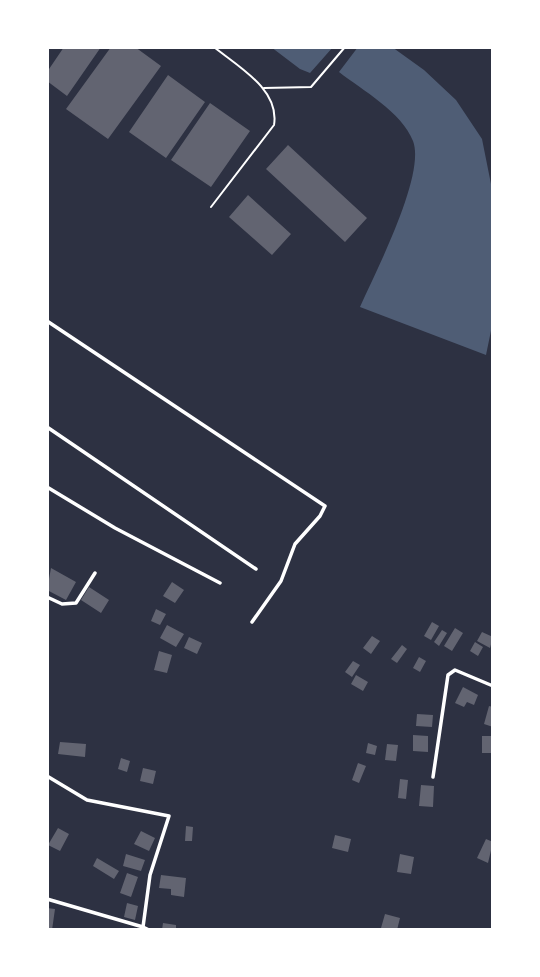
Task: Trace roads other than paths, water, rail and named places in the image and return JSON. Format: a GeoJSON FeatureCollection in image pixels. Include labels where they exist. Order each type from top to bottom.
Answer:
{"type":"FeatureCollection","features":[{"type":"Feature","properties":{"kind":"street"},"geometry":{"type":"LineString","coordinates":[[47,321],[325,506],[320,516],[295,544],[281,581],[252,622]]}},
{"type":"Feature","properties":{"kind":"street"},"geometry":{"type":"LineString","coordinates":[[47,427],[256,569]]}},
{"type":"Feature","properties":{"kind":"street"},"geometry":{"type":"LineString","coordinates":[[47,487],[115,528],[220,583]]}},
{"type":"Feature","properties":{"kind":"street"},"geometry":{"type":"LineString","coordinates":[[47,597],[62,604],[76,603],[95,573]]}},
{"type":"Feature","properties":{"kind":"street"},"geometry":{"type":"LineString","coordinates":[[433,777],[447,675],[455,670],[493,686]]}},
{"type":"Feature","properties":{"kind":"street"},"geometry":{"type":"LineString","coordinates":[[47,776],[87,800],[169,816],[150,875],[143,927]]}},
{"type":"Feature","properties":{"kind":"street"},"geometry":{"type":"LineString","coordinates":[[47,899],[149,930]]}},
{"type":"Feature","properties":{"kind":"lane"},"geometry":{"type":"LineString","coordinates":[[211,206],[274,125],[275,117],[264,88],[214,47]]}},
{"type":"Feature","properties":{"kind":"lane"},"geometry":{"type":"LineString","coordinates":[[264,88],[311,87],[345,47]]}},
{"type":"Feature","properties":{"kind":"water"},"geometry":{"type":"Polygon","coordinates":[[[271,47],[333,47],[310,73],[300,69],[271,47]]]}},
{"type":"Feature","properties":{"kind":"water"},"geometry":{"type":"Polygon","coordinates":[[[358,47],[392,47],[424,70],[456,100],[482,139],[493,194],[493,321],[486,355],[360,307],[406,200],[415,156],[408,130],[391,111],[339,72],[358,47]]]}}]}
